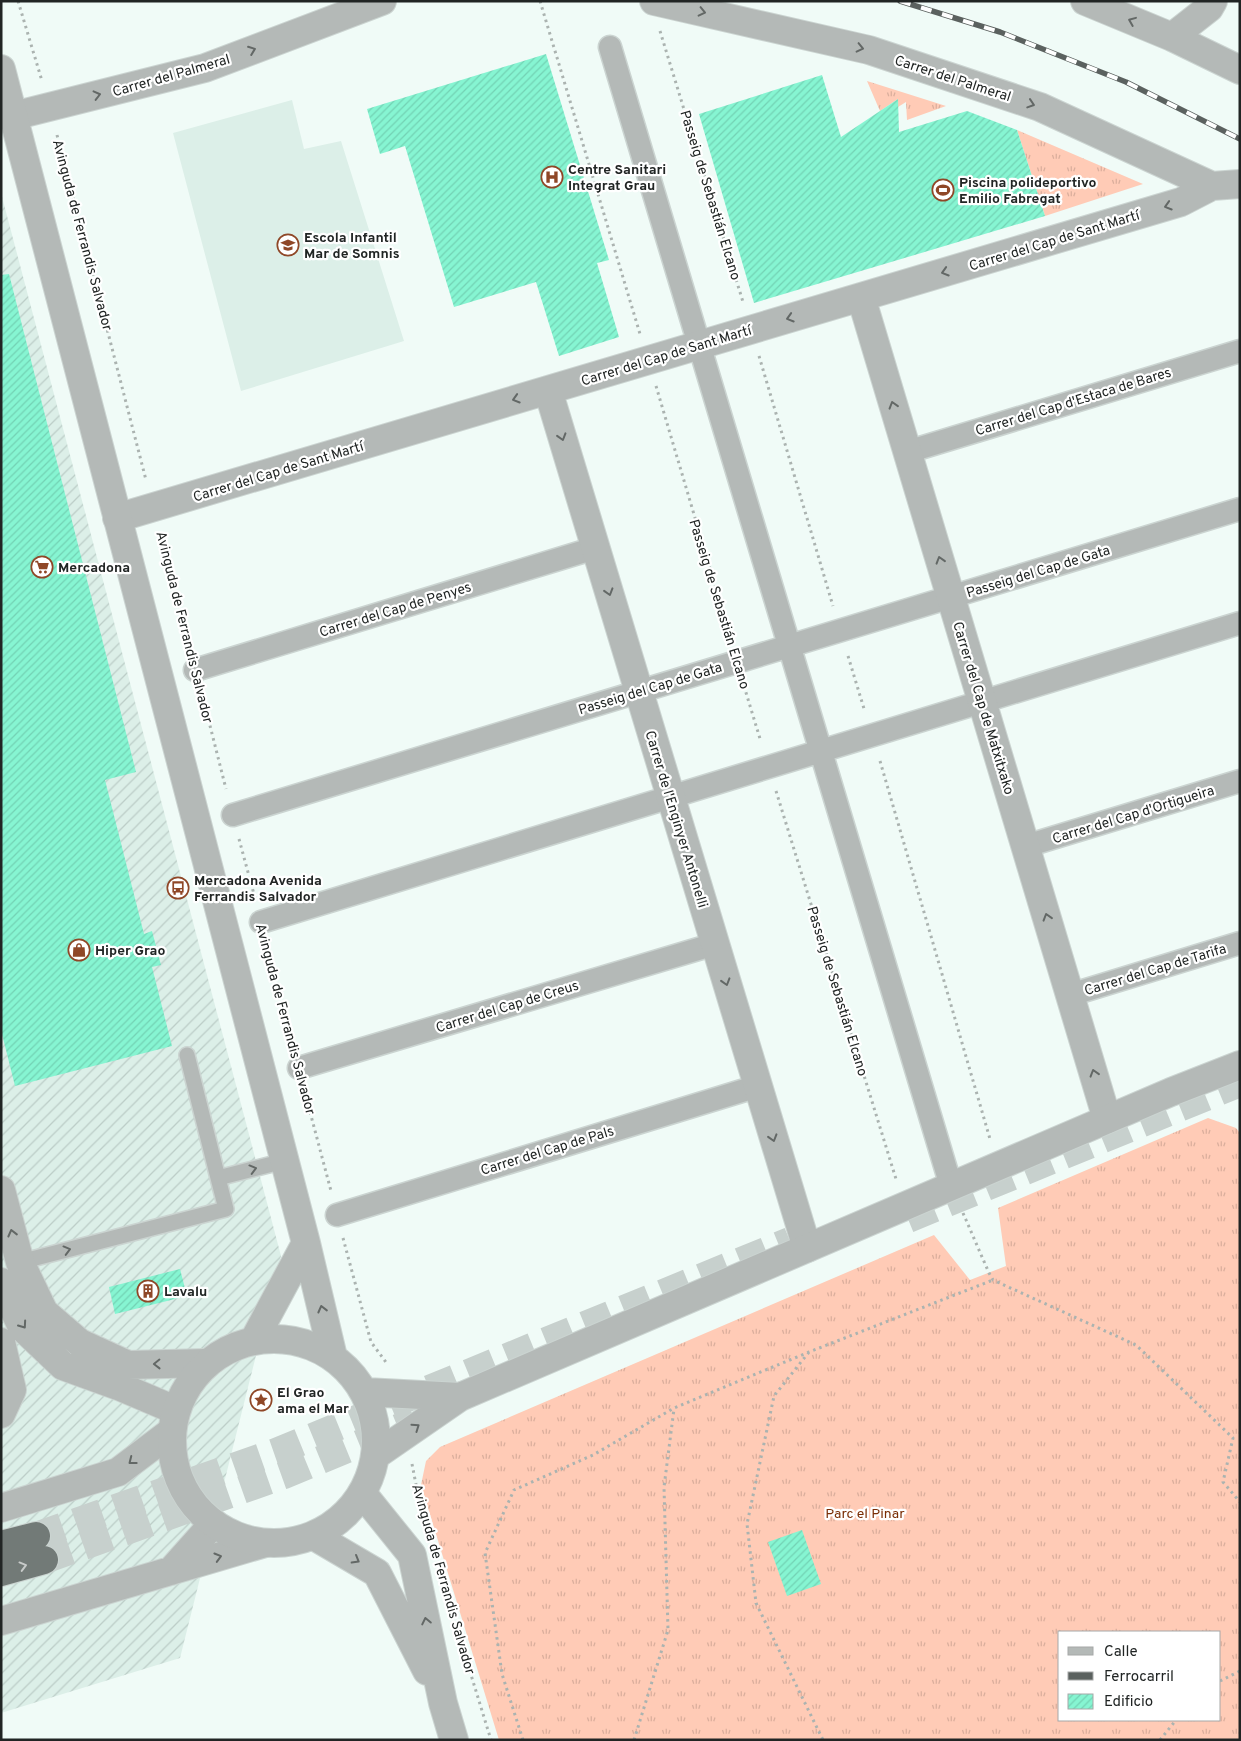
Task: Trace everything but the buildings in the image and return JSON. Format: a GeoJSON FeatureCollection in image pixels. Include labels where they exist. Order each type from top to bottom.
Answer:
{"type":"FeatureCollection","features":[{"type":"Feature","properties":{"kind":"highway"},"geometry":{"type":"LineString","coordinates":[[1,1545],[40,1548],[1,1572]]}},
{"type":"Feature","properties":{"kind":"street","name":"Carrer del Palmeral"},"geometry":{"type":"LineString","coordinates":[[14,116],[205,68],[382,1]]}},
{"type":"Feature","properties":{"kind":"street","name":"Carrer del Palmeral"},"geometry":{"type":"LineString","coordinates":[[654,1],[879,53],[1040,107],[1212,186],[1240,184]]}},
{"type":"Feature","properties":{"kind":"street"},"geometry":{"type":"LineString","coordinates":[[1085,1],[1172,37],[1240,70]]}},
{"type":"Feature","properties":{"kind":"street"},"geometry":{"type":"LineString","coordinates":[[1172,37],[1209,8],[1214,1]]}},
{"type":"Feature","properties":{"kind":"street"},"geometry":{"type":"LineString","coordinates":[[610,47],[951,1186]]}},
{"type":"Feature","properties":{"kind":"street"},"geometry":{"type":"LineString","coordinates":[[1,69],[306,1243],[333,1356]]}},
{"type":"Feature","properties":{"kind":"street","name":"Carrer del Cap de Sant Martí"},"geometry":{"type":"LineString","coordinates":[[118,518],[1181,202],[1212,186]]}},
{"type":"Feature","properties":{"kind":"street","name":"Carrer del Cap de Matxitxako"},"geometry":{"type":"LineString","coordinates":[[861,297],[1107,1119]]}},
{"type":"Feature","properties":{"kind":"street","name":"Carrer del Cap d'Estaca de Bares"},"geometry":{"type":"LineString","coordinates":[[907,452],[1240,351]]}},
{"type":"Feature","properties":{"kind":"street","name":"Carrer de l'Enginyer Antonelli"},"geometry":{"type":"LineString","coordinates":[[548,390],[806,1248]]}},
{"type":"Feature","properties":{"kind":"street","name":"Passeig del Cap de Gata"},"geometry":{"type":"LineString","coordinates":[[233,816],[1240,509]]}},
{"type":"Feature","properties":{"kind":"street","name":"Carrer del Cap de Penyes"},"geometry":{"type":"LineString","coordinates":[[196,670],[595,548]]}},
{"type":"Feature","properties":{"kind":"street"},"geometry":{"type":"LineString","coordinates":[[261,922],[1240,623]]}},
{"type":"Feature","properties":{"kind":"street","name":"Carrer del Cap d'Ortigueira"},"geometry":{"type":"LineString","coordinates":[[1026,846],[1240,782]]}},
{"type":"Feature","properties":{"kind":"street","name":"Carrer del Cap de Tarifa"},"geometry":{"type":"LineString","coordinates":[[1070,995],[1240,943]]}},
{"type":"Feature","properties":{"kind":"street","name":"Carrer del Cap de Creus"},"geometry":{"type":"LineString","coordinates":[[299,1068],[715,944]]}},
{"type":"Feature","properties":{"kind":"street"},"geometry":{"type":"LineString","coordinates":[[376,1455],[460,1397],[1107,1119],[1240,1065]]}},
{"type":"Feature","properties":{"kind":"street","name":"Carrer del Cap de Pals"},"geometry":{"type":"LineString","coordinates":[[337,1215],[758,1086]]}},
{"type":"Feature","properties":{"kind":"street"},"geometry":{"type":"LineString","coordinates":[[1,1190],[20,1262],[44,1312],[80,1343],[128,1365],[206,1363]]}},
{"type":"Feature","properties":{"kind":"street"},"geometry":{"type":"LineString","coordinates":[[254,1340],[306,1243]]}},
{"type":"Feature","properties":{"kind":"street"},"geometry":{"type":"LineString","coordinates":[[1,1282],[22,1327],[63,1366],[121,1387],[173,1421]]}},
{"type":"Feature","properties":{"kind":"street"},"geometry":{"type":"LineString","coordinates":[[1,1621],[264,1544],[314,1536],[341,1518],[362,1493],[376,1455],[375,1423],[365,1392],[333,1356],[296,1340],[254,1340],[206,1363],[187,1384],[173,1421],[179,1484],[212,1524],[264,1544]]}},
{"type":"Feature","properties":{"kind":"street"},"geometry":{"type":"LineString","coordinates":[[1,1342],[12,1390],[1,1414]]}},
{"type":"Feature","properties":{"kind":"street"},"geometry":{"type":"LineString","coordinates":[[365,1392],[460,1397]]}},
{"type":"Feature","properties":{"kind":"street"},"geometry":{"type":"LineString","coordinates":[[1,1508],[118,1472],[173,1421]]}},
{"type":"Feature","properties":{"kind":"street","name":"Avinguda de Ferrandis Salvador"},"geometry":{"type":"LineString","coordinates":[[362,1493],[412,1555],[443,1703],[454,1740]]}},
{"type":"Feature","properties":{"kind":"street"},"geometry":{"type":"LineString","coordinates":[[171,1571],[212,1524]]}},
{"type":"Feature","properties":{"kind":"street","name":"Avinguda de Ferrandis Salvador"},"geometry":{"type":"LineString","coordinates":[[314,1536],[377,1573],[443,1703]]}},
{"type":"Feature","properties":{"kind":"lane"},"geometry":{"type":"LineString","coordinates":[[20,1262],[226,1209],[187,1056]]}},
{"type":"Feature","properties":{"kind":"lane"},"geometry":{"type":"LineString","coordinates":[[218,1178],[284,1161]]}},
{"type":"Feature","properties":{"kind":"path","name":"Avinguda de Ferrandis Salvador"},"geometry":{"type":"LineString","coordinates":[[18,1],[50,107],[371,1342],[390,1368]]}},
{"type":"Feature","properties":{"kind":"path","name":"Passeig de Sebastián Elcano"},"geometry":{"type":"LineString","coordinates":[[540,1],[737,662],[904,1206]]}},
{"type":"Feature","properties":{"kind":"path","name":"Passeig de Sebastián Elcano"},"geometry":{"type":"LineString","coordinates":[[660,29],[752,330],[840,631],[873,735],[998,1166]]}},
{"type":"Feature","properties":{"kind":"path"},"geometry":{"type":"LineString","coordinates":[[951,1186],[988,1273],[994,1280],[1136,1345],[1233,1438],[1223,1482],[1240,1502]]}},
{"type":"Feature","properties":{"kind":"path"},"geometry":{"type":"LineString","coordinates":[[523,1740],[502,1674],[485,1553],[514,1490],[593,1454],[674,1408],[994,1280]]}},
{"type":"Feature","properties":{"kind":"path"},"geometry":{"type":"LineString","coordinates":[[810,1352],[774,1396],[747,1524],[756,1603],[823,1740]]}},
{"type":"Feature","properties":{"kind":"path"},"geometry":{"type":"LineString","coordinates":[[634,1740],[668,1630],[664,1487],[674,1408]]}},
{"type":"Feature","properties":{"kind":"path","name":"Avinguda de Ferrandis Salvador"},"geometry":{"type":"LineString","coordinates":[[411,1457],[425,1524]]}},
{"type":"Feature","properties":{"kind":"path","name":"Avinguda de Ferrandis Salvador"},"geometry":{"type":"LineString","coordinates":[[462,1645],[491,1740]]}},
{"type":"Feature","properties":{"kind":"path"},"geometry":{"type":"LineString","coordinates":[[1221,1680],[1240,1671]]}},
{"type":"Feature","properties":{"kind":"path"},"geometry":{"type":"LineString","coordinates":[[1160,1740],[1175,1721]]}},
{"type":"Feature","properties":{"kind":"shaded area","name":"Escola Infantil Mar de Somnis"},"geometry":{"type":"Polygon","coordinates":[[[292,100],[304,149],[341,141],[404,341],[241,391],[173,133],[292,100]]]}},
{"type":"Feature","properties":{"kind":"shaded area"},"geometry":{"type":"Polygon","coordinates":[[[1,193],[281,1256],[180,1658],[1,1713],[1,193]]]}},
{"type":"Feature","properties":{"kind":"green space"},"geometry":{"type":"Polygon","coordinates":[[[867,81],[946,106],[907,120],[906,102],[898,107],[898,99],[880,111],[867,81]]]}},
{"type":"Feature","properties":{"kind":"green space"},"geometry":{"type":"Polygon","coordinates":[[[1017,130],[1143,184],[1045,216],[1017,130]]]}},
{"type":"Feature","properties":{"kind":"green space","name":"Parc el Pinar"},"geometry":{"type":"Polygon","coordinates":[[[1208,1118],[1236,1128],[1240,1133],[1240,1740],[499,1740],[421,1485],[426,1461],[440,1447],[934,1235],[970,1280],[1006,1266],[998,1208],[1208,1118]]]}},
{"type":"Feature","properties":{"kind":"tunnel"},"geometry":{"type":"LineString","coordinates":[[908,1219],[1240,1083]]}},
{"type":"Feature","properties":{"kind":"tunnel"},"geometry":{"type":"LineString","coordinates":[[36,1536],[276,1452],[790,1241]]}},
{"type":"Feature","properties":{"kind":"tunnel"},"geometry":{"type":"LineString","coordinates":[[44,1560],[284,1475],[415,1421]]}},
{"type":"Feature","properties":{"kind":"railway"},"geometry":{"type":"LineString","coordinates":[[900,1],[1000,32],[1126,82],[1240,139]]}},
{"type":"Feature","properties":{"kind":"place","name":"Centre Sanitari Integrat Grau"},"geometry":{"type":"Point","coordinates":[552,177]}},
{"type":"Feature","properties":{"kind":"place","name":"Piscina polideportivo Emilio Fabregat"},"geometry":{"type":"Point","coordinates":[943,190]}},
{"type":"Feature","properties":{"kind":"place","name":"Escola Infantil Mar de Somnis"},"geometry":{"type":"Point","coordinates":[288,245]}},
{"type":"Feature","properties":{"kind":"place","name":"Mercadona"},"geometry":{"type":"Point","coordinates":[42,567]}},
{"type":"Feature","properties":{"kind":"place","name":"Mercadona Avenida Ferrandis Salvador"},"geometry":{"type":"Point","coordinates":[178,888]}},
{"type":"Feature","properties":{"kind":"place","name":"Hiper Grao"},"geometry":{"type":"Point","coordinates":[79,950]}},
{"type":"Feature","properties":{"kind":"place","name":"Lavalu"},"geometry":{"type":"Point","coordinates":[148,1291]}},
{"type":"Feature","properties":{"kind":"place","name":"El Grao ama el Mar"},"geometry":{"type":"Point","coordinates":[261,1400]}}]}
